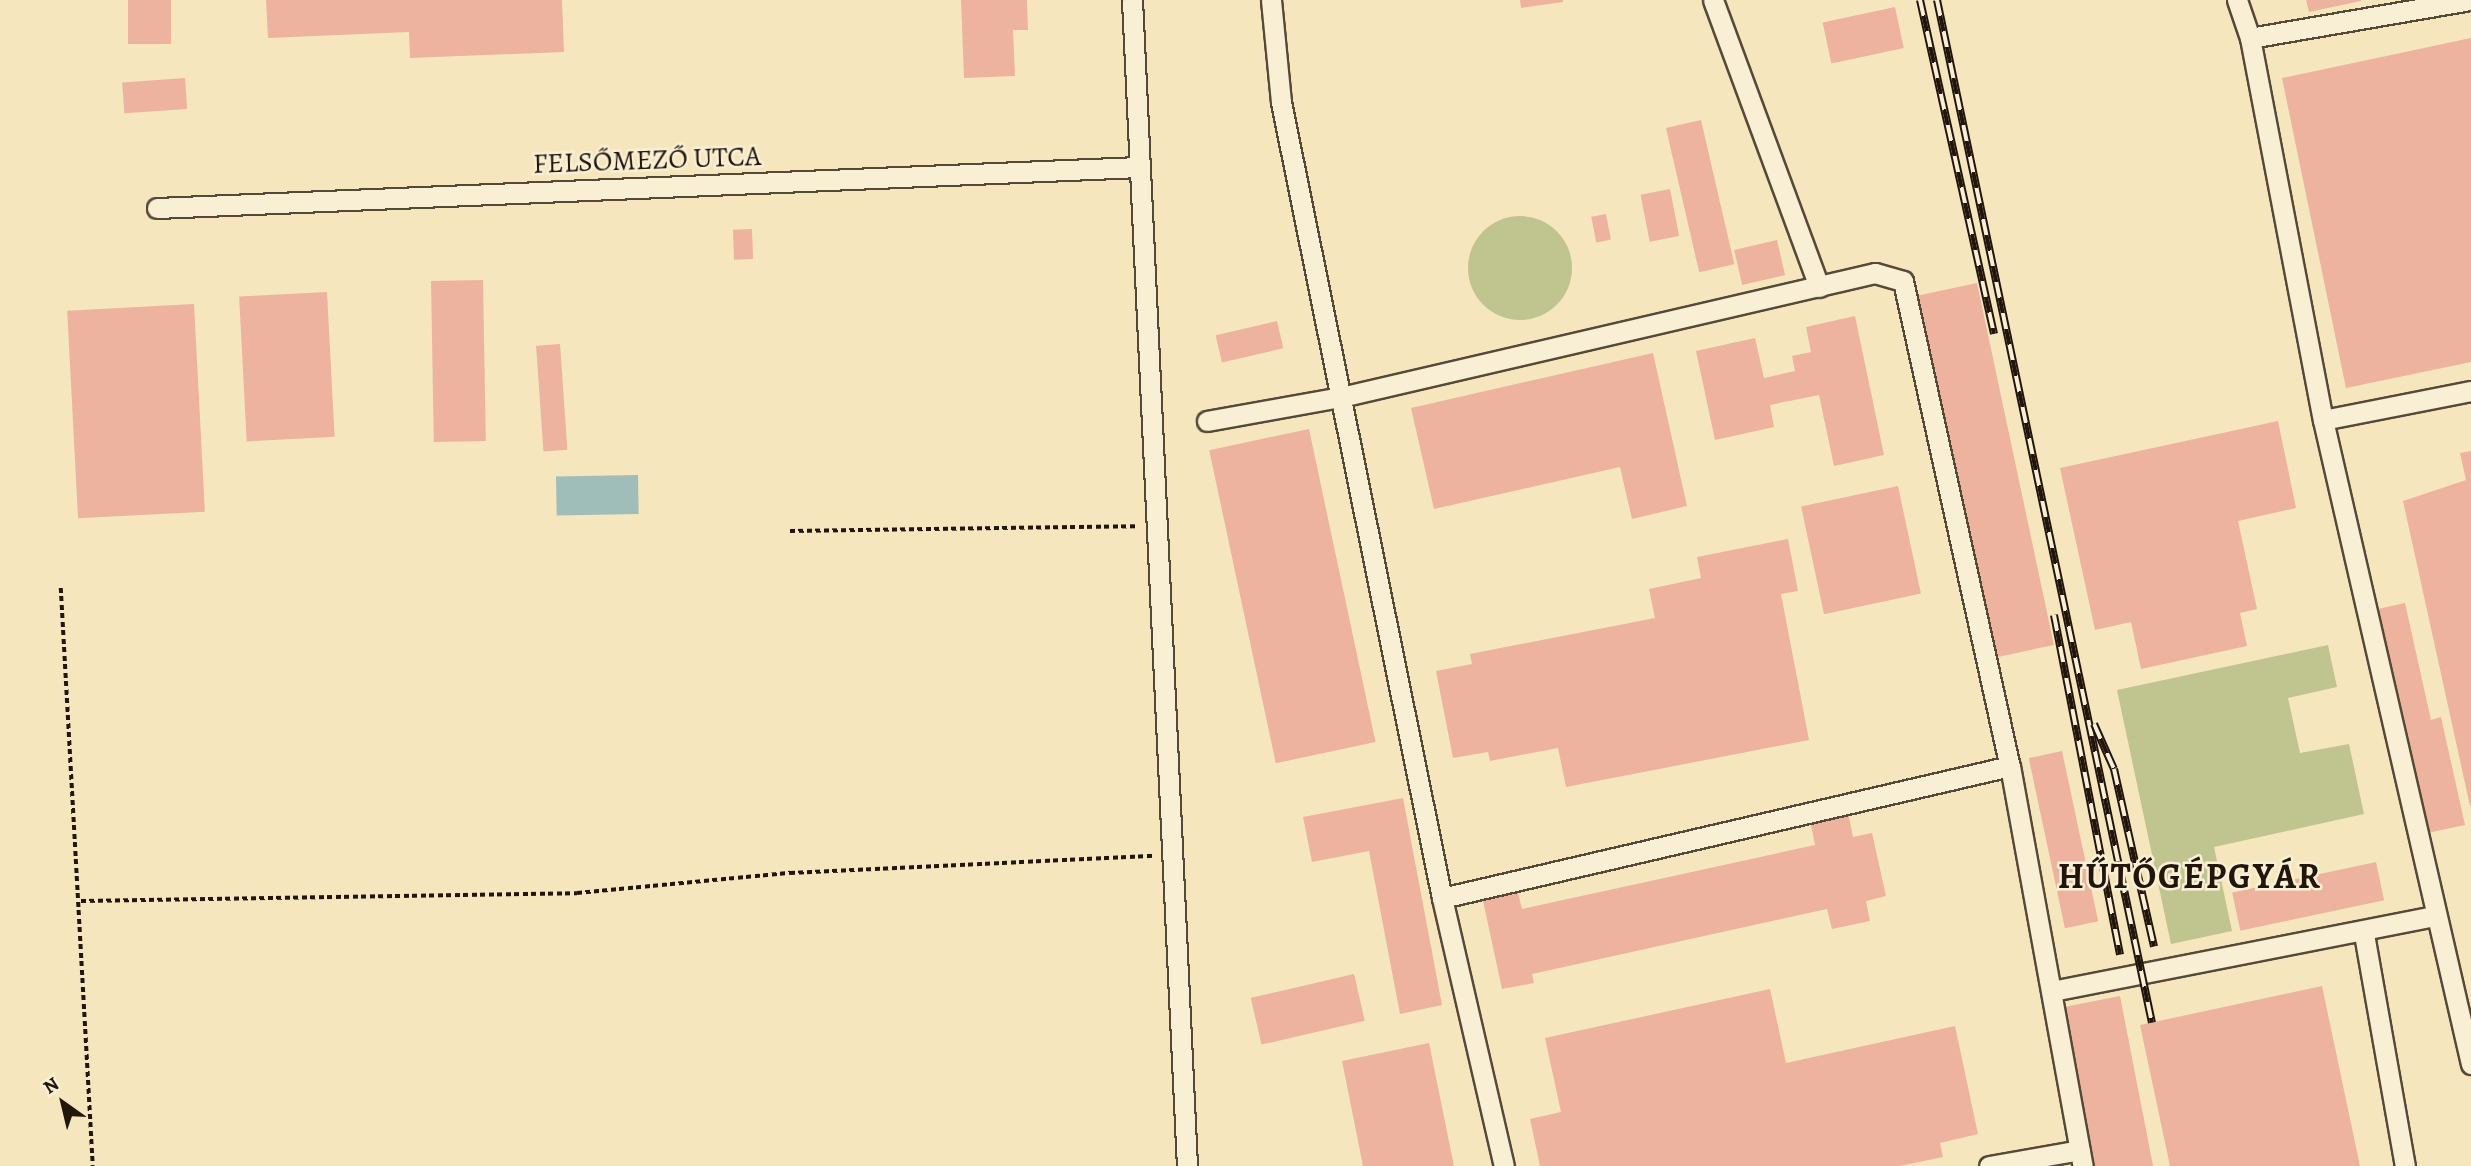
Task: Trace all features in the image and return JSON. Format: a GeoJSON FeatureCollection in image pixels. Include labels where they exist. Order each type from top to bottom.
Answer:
{"type":"FeatureCollection","features":[{"type":"Feature","properties":{"kind":"street"},"geometry":{"type":"LineString","coordinates":[[1132,0],[1187,1166]]}},
{"type":"Feature","properties":{"kind":"street"},"geometry":{"type":"LineString","coordinates":[[1271,0],[1281,102],[1442,898],[1504,1166]]}},
{"type":"Feature","properties":{"kind":"street"},"geometry":{"type":"LineString","coordinates":[[1713,0],[1819,287]]}},
{"type":"Feature","properties":{"kind":"street"},"geometry":{"type":"LineString","coordinates":[[2236,0],[2250,38],[2323,420],[2436,916],[2462,983],[2471,1064]]}},
{"type":"Feature","properties":{"kind":"street"},"geometry":{"type":"LineString","coordinates":[[2250,38],[2471,0]]}},
{"type":"Feature","properties":{"kind":"street","name":"FELSŐMEZŐ UTCA"},"geometry":{"type":"LineString","coordinates":[[157,208],[1140,167]]}},
{"type":"Feature","properties":{"kind":"street"},"geometry":{"type":"LineString","coordinates":[[1207,421],[1340,397],[1875,273],[1903,281],[2010,766],[2082,1158],[1989,1166]]}},
{"type":"Feature","properties":{"kind":"street"},"geometry":{"type":"LineString","coordinates":[[2323,420],[2471,391]]}},
{"type":"Feature","properties":{"kind":"street"},"geometry":{"type":"LineString","coordinates":[[1442,898],[2010,766]]}},
{"type":"Feature","properties":{"kind":"street"},"geometry":{"type":"LineString","coordinates":[[2052,991],[2364,934],[2436,916]]}},
{"type":"Feature","properties":{"kind":"street"},"geometry":{"type":"LineString","coordinates":[[2364,934],[2405,1166]]}},
{"type":"Feature","properties":{"kind":"path"},"geometry":{"type":"LineString","coordinates":[[790,531],[1157,525]]}},
{"type":"Feature","properties":{"kind":"path"},"geometry":{"type":"LineString","coordinates":[[61,588],[81,901],[93,1166]]}},
{"type":"Feature","properties":{"kind":"path"},"geometry":{"type":"LineString","coordinates":[[81,901],[577,893],[790,873],[1172,855]]}},
{"type":"Feature","properties":{"kind":"green space"},"geometry":{"type":"Polygon","coordinates":[[[1520,216],[1540,220],[1557,231],[1568,248],[1572,268],[1568,288],[1557,305],[1540,316],[1520,320],[1500,316],[1483,305],[1472,288],[1468,268],[1472,248],[1483,231],[1500,220],[1520,216]]]}},
{"type":"Feature","properties":{"kind":"green space"},"geometry":{"type":"Polygon","coordinates":[[[2328,645],[2337,687],[2288,698],[2300,753],[2349,744],[2364,814],[2214,847],[2232,931],[2171,944],[2117,690],[2328,645]]]}},
{"type":"Feature","properties":{"kind":"water"},"geometry":{"type":"Polygon","coordinates":[[[638,475],[639,514],[557,515],[556,476],[638,475]]]}},
{"type":"Feature","properties":{"kind":"building"},"geometry":{"type":"Polygon","coordinates":[[[128,0],[171,0],[171,44],[128,44],[128,0]]]}},
{"type":"Feature","properties":{"kind":"building"},"geometry":{"type":"Polygon","coordinates":[[[266,0],[562,0],[564,52],[410,58],[409,32],[268,38],[266,0]]]}},
{"type":"Feature","properties":{"kind":"building"},"geometry":{"type":"Polygon","coordinates":[[[961,0],[1027,0],[1028,30],[1013,30],[1015,76],[964,78],[961,0]]]}},
{"type":"Feature","properties":{"kind":"building"},"geometry":{"type":"Polygon","coordinates":[[[1520,0],[1563,0],[1563,2],[1521,8],[1520,0]]]}},
{"type":"Feature","properties":{"kind":"building"},"geometry":{"type":"Polygon","coordinates":[[[2306,0],[2361,0],[2361,1],[2309,12],[2306,0]]]}},
{"type":"Feature","properties":{"kind":"building"},"geometry":{"type":"Polygon","coordinates":[[[1895,7],[1904,48],[1831,63],[1823,22],[1895,7]]]}},
{"type":"Feature","properties":{"kind":"building"},"geometry":{"type":"Polygon","coordinates":[[[2471,38],[2471,362],[2346,388],[2282,78],[2471,38]]]}},
{"type":"Feature","properties":{"kind":"building"},"geometry":{"type":"Polygon","coordinates":[[[185,78],[187,109],[124,113],[122,82],[185,78]]]}},
{"type":"Feature","properties":{"kind":"building"},"geometry":{"type":"Polygon","coordinates":[[[1701,120],[1734,264],[1699,272],[1666,128],[1701,120]]]}},
{"type":"Feature","properties":{"kind":"building"},"geometry":{"type":"Polygon","coordinates":[[[1670,189],[1679,236],[1650,242],[1641,195],[1670,189]]]}},
{"type":"Feature","properties":{"kind":"building"},"geometry":{"type":"Polygon","coordinates":[[[1606,214],[1611,240],[1596,242],[1591,217],[1606,214]]]}},
{"type":"Feature","properties":{"kind":"building"},"geometry":{"type":"Polygon","coordinates":[[[752,229],[753,259],[734,260],[733,230],[752,229]]]}},
{"type":"Feature","properties":{"kind":"building"},"geometry":{"type":"Polygon","coordinates":[[[1777,240],[1785,275],[1742,285],[1734,250],[1777,240]]]}},
{"type":"Feature","properties":{"kind":"building"},"geometry":{"type":"Polygon","coordinates":[[[483,280],[486,441],[434,442],[431,281],[483,280]]]}},
{"type":"Feature","properties":{"kind":"building"},"geometry":{"type":"Polygon","coordinates":[[[1977,283],[2054,645],[1989,659],[1912,297],[1977,283]]]}},
{"type":"Feature","properties":{"kind":"building"},"geometry":{"type":"Polygon","coordinates":[[[327,292],[335,437],[247,441],[239,297],[327,292]]]}},
{"type":"Feature","properties":{"kind":"building"},"geometry":{"type":"Polygon","coordinates":[[[194,304],[205,512],[78,518],[67,311],[194,304]]]}},
{"type":"Feature","properties":{"kind":"building"},"geometry":{"type":"Polygon","coordinates":[[[1855,316],[1884,455],[1834,466],[1819,395],[1770,405],[1774,427],[1715,440],[1696,351],[1755,338],[1764,378],[1795,371],[1792,356],[1811,352],[1806,327],[1855,316]]]}},
{"type":"Feature","properties":{"kind":"building"},"geometry":{"type":"Polygon","coordinates":[[[1277,321],[1283,348],[1222,362],[1216,335],[1277,321]]]}},
{"type":"Feature","properties":{"kind":"building"},"geometry":{"type":"Polygon","coordinates":[[[560,344],[567,450],[543,451],[536,346],[560,344]]]}},
{"type":"Feature","properties":{"kind":"building"},"geometry":{"type":"Polygon","coordinates":[[[1653,353],[1687,506],[1632,519],[1620,467],[1434,509],[1411,408],[1653,353]]]}},
{"type":"Feature","properties":{"kind":"building"},"geometry":{"type":"Polygon","coordinates":[[[2278,421],[2296,508],[2238,521],[2257,609],[2240,613],[2247,646],[2141,669],[2131,622],[2095,630],[2060,468],[2278,421]]]}},
{"type":"Feature","properties":{"kind":"building"},"geometry":{"type":"Polygon","coordinates":[[[1309,429],[1376,742],[1276,763],[1209,450],[1309,429]]]}},
{"type":"Feature","properties":{"kind":"building"},"geometry":{"type":"Polygon","coordinates":[[[2471,451],[2470,806],[2403,501],[2466,480],[2460,453],[2471,451]]]}},
{"type":"Feature","properties":{"kind":"building"},"geometry":{"type":"Polygon","coordinates":[[[1898,486],[1921,594],[1824,614],[1801,507],[1898,486]]]}},
{"type":"Feature","properties":{"kind":"building"},"geometry":{"type":"Polygon","coordinates":[[[1788,539],[1798,591],[1781,594],[1809,740],[1566,787],[1558,748],[1490,761],[1488,752],[1453,758],[1436,671],[1472,664],[1470,654],[1655,618],[1649,589],[1701,578],[1697,557],[1788,539]]]}},
{"type":"Feature","properties":{"kind":"building"},"geometry":{"type":"Polygon","coordinates":[[[2405,603],[2431,720],[2441,717],[2465,825],[2418,835],[2369,611],[2405,603]]]}},
{"type":"Feature","properties":{"kind":"building"},"geometry":{"type":"Polygon","coordinates":[[[2062,751],[2098,921],[2065,928],[2029,758],[2062,751]]]}},
{"type":"Feature","properties":{"kind":"building"},"geometry":{"type":"Polygon","coordinates":[[[1403,798],[1442,1005],[1400,1014],[1369,851],[1312,862],[1303,817],[1403,798]]]}},
{"type":"Feature","properties":{"kind":"building"},"geometry":{"type":"Polygon","coordinates":[[[1848,812],[1853,837],[1872,833],[1886,896],[1866,901],[1870,921],[1832,929],[1827,909],[1532,974],[1534,983],[1502,989],[1483,901],[1518,893],[1522,909],[1815,845],[1810,820],[1848,812]]]}},
{"type":"Feature","properties":{"kind":"building"},"geometry":{"type":"Polygon","coordinates":[[[2376,862],[2384,900],[2240,931],[2232,893],[2376,862]]]}},
{"type":"Feature","properties":{"kind":"building"},"geometry":{"type":"Polygon","coordinates":[[[1354,974],[1365,1021],[1262,1045],[1251,998],[1354,974]]]}},
{"type":"Feature","properties":{"kind":"building"},"geometry":{"type":"Polygon","coordinates":[[[2322,986],[2360,1166],[2170,1166],[2140,1025],[2322,986]]]}},
{"type":"Feature","properties":{"kind":"building"},"geometry":{"type":"Polygon","coordinates":[[[1770,989],[1786,1063],[1955,1026],[1978,1134],[1940,1143],[1943,1157],[1900,1166],[1540,1166],[1530,1119],[1561,1112],[1545,1038],[1770,989]]]}},
{"type":"Feature","properties":{"kind":"building"},"geometry":{"type":"Polygon","coordinates":[[[2120,996],[2153,1166],[2095,1166],[2064,1007],[2120,996]]]}},
{"type":"Feature","properties":{"kind":"building"},"geometry":{"type":"Polygon","coordinates":[[[1429,1043],[1454,1166],[1363,1166],[1342,1061],[1429,1043]]]}},
{"type":"Feature","properties":{"kind":"railway"},"geometry":{"type":"LineString","coordinates":[[1920,0],[1994,334]]}},
{"type":"Feature","properties":{"kind":"railway"},"geometry":{"type":"LineString","coordinates":[[1937,0],[2152,1023]]}},
{"type":"Feature","properties":{"kind":"railway"},"geometry":{"type":"LineString","coordinates":[[2054,615],[2120,955]]}},
{"type":"Feature","properties":{"kind":"railway"},"geometry":{"type":"LineString","coordinates":[[2094,724],[2114,769],[2154,947]]}},
{"type":"Feature","properties":{"kind":"district","name":"HŰTŐGÉPGYÁR"},"geometry":{"type":"Point","coordinates":[2190,876]}}]}
